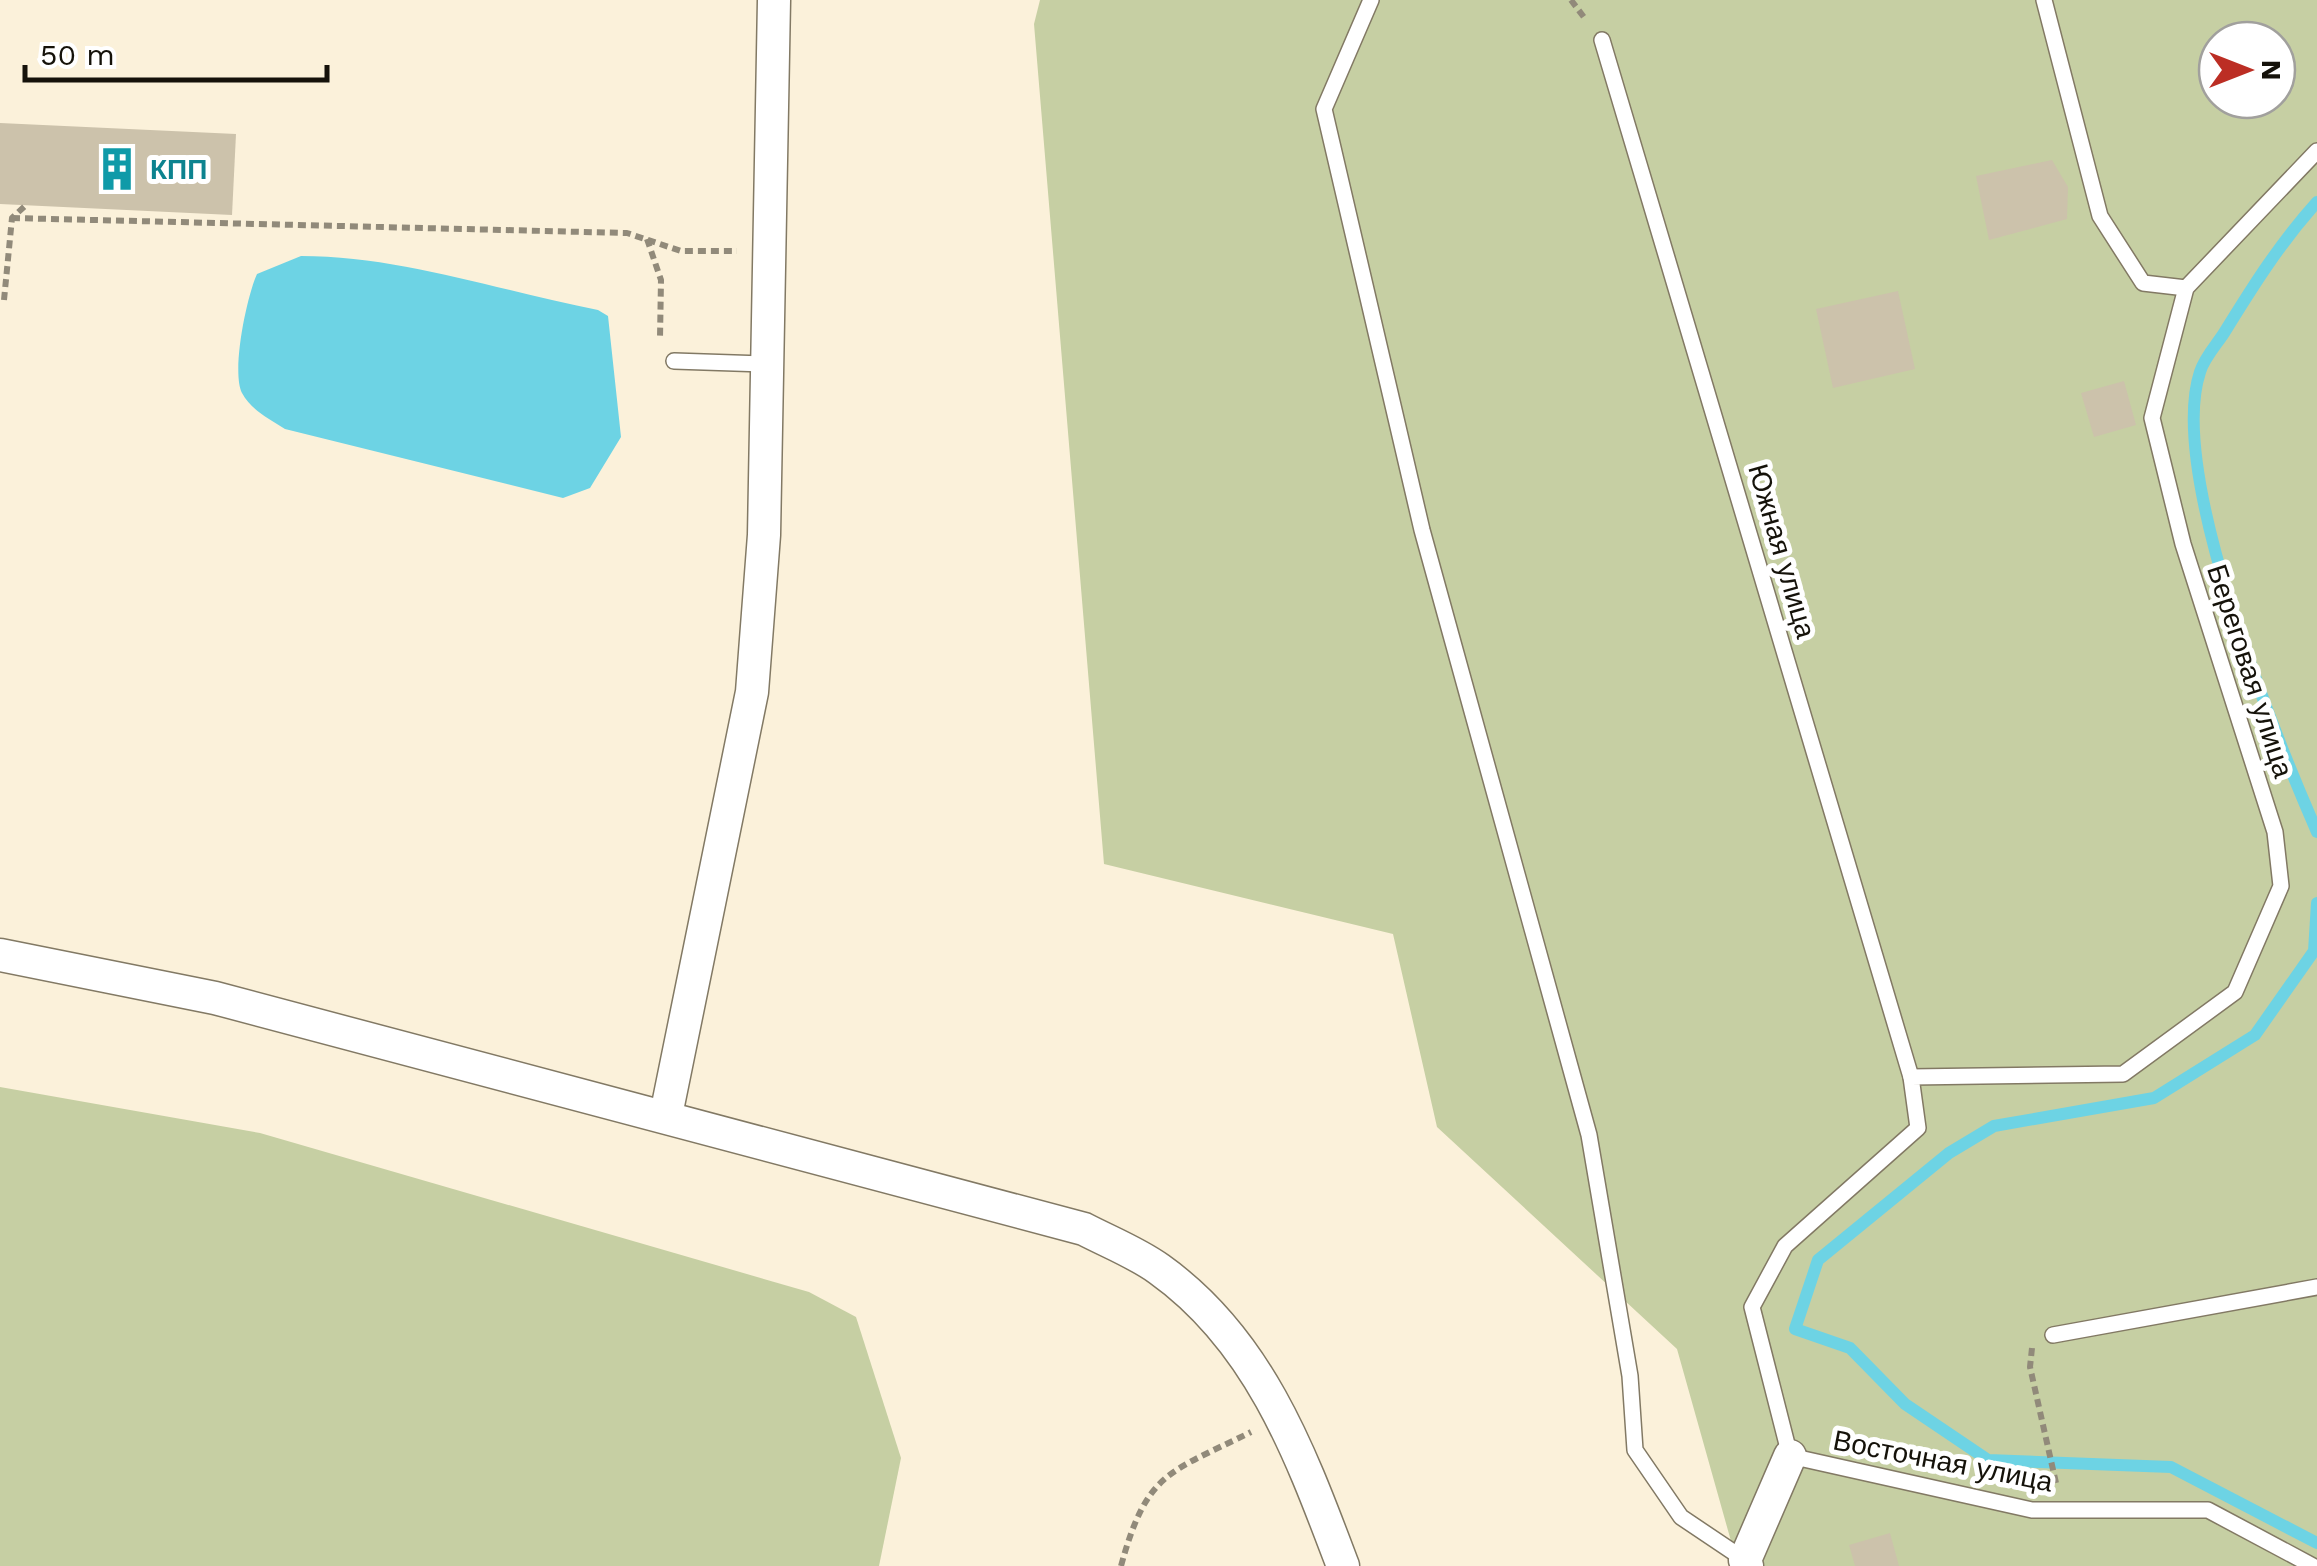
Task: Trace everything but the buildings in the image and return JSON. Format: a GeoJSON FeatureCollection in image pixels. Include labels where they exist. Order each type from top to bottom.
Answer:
{"type":"FeatureCollection","features":[{"type":"Feature","properties":{"kind":"street"},"geometry":{"type":"LineString","coordinates":[[666,1115],[752,692],[764,535],[774,0]]}},
{"type":"Feature","properties":{"kind":"street"},"geometry":{"type":"LineString","coordinates":[[0,955],[215,998],[1084,1229],[1158,1268],[1206,1310],[1252,1364],[1282,1416],[1343,1566]]}},
{"type":"Feature","properties":{"kind":"street"},"geometry":{"type":"LineString","coordinates":[[1746,1563],[1790,1456]]}},
{"type":"Feature","properties":{"kind":"lane"},"geometry":{"type":"LineString","coordinates":[[1371,0],[1324,109],[1422,530],[1589,1135],[1630,1376],[1635,1450],[1681,1516],[1746,1563]]}},
{"type":"Feature","properties":{"kind":"lane"},"geometry":{"type":"LineString","coordinates":[[2044,0],[2100,216],[2143,283],[2186,288]]}},
{"type":"Feature","properties":{"kind":"lane","name":"Южная улица"},"geometry":{"type":"LineString","coordinates":[[1602,40],[1911,1077]]}},
{"type":"Feature","properties":{"kind":"lane","name":"Береговая улица"},"geometry":{"type":"LineString","coordinates":[[1911,1077],[2124,1074],[2235,992],[2282,886],[2276,832],[2183,544],[2152,418],[2186,288],[2317,151]]}},
{"type":"Feature","properties":{"kind":"lane"},"geometry":{"type":"LineString","coordinates":[[674,361],[766,364]]}},
{"type":"Feature","properties":{"kind":"lane"},"geometry":{"type":"LineString","coordinates":[[1790,1456],[1752,1307],[1785,1246],[1918,1128],[1911,1077]]}},
{"type":"Feature","properties":{"kind":"lane"},"geometry":{"type":"LineString","coordinates":[[2053,1335],[2317,1287]]}},
{"type":"Feature","properties":{"kind":"lane","name":"Восточная улица"},"geometry":{"type":"LineString","coordinates":[[1790,1456],[2032,1510],[2208,1510],[2313,1566]]}},
{"type":"Feature","properties":{"kind":"path"},"geometry":{"type":"LineString","coordinates":[[4,300],[12,218],[26,205]]}},
{"type":"Feature","properties":{"kind":"path"},"geometry":{"type":"LineString","coordinates":[[12,218],[588,232],[646,238],[681,251],[768,251]]}},
{"type":"Feature","properties":{"kind":"path"},"geometry":{"type":"LineString","coordinates":[[0,230],[12,230]]}},
{"type":"Feature","properties":{"kind":"path"},"geometry":{"type":"LineString","coordinates":[[646,238],[662,280],[662,348],[674,361]]}},
{"type":"Feature","properties":{"kind":"path"},"geometry":{"type":"LineString","coordinates":[[2053,1335],[2040,1338],[2032,1350],[2030,1367],[2058,1491]]}},
{"type":"Feature","properties":{"kind":"path"},"geometry":{"type":"LineString","coordinates":[[1121,1566],[1133,1522],[1161,1478],[1282,1416]]}},
{"type":"Feature","properties":{"kind":"green space"},"geometry":{"type":"Polygon","coordinates":[[[1040,0],[2317,0],[2317,1566],[1738,1566],[1677,1349],[1437,1127],[1393,934],[1104,864],[1034,24],[1040,0]]]}},
{"type":"Feature","properties":{"kind":"green space"},"geometry":{"type":"Polygon","coordinates":[[[0,1087],[260,1133],[809,1292],[856,1317],[901,1458],[879,1566],[0,1566],[0,1087]]]}},
{"type":"Feature","properties":{"kind":"water"},"geometry":{"type":"Polygon","coordinates":[[[301,256],[413,268],[598,310],[608,316],[621,437],[590,488],[563,498],[285,429],[255,409],[242,393],[238,368],[253,285],[257,274],[301,256]]]}},
{"type":"Feature","properties":{"kind":"waterway"},"geometry":{"type":"LineString","coordinates":[[2317,202],[2268,265],[2204,362],[2194,416],[2198,472],[2230,602],[2252,669],[2317,832]]}},
{"type":"Feature","properties":{"kind":"waterway"},"geometry":{"type":"LineString","coordinates":[[2317,903],[2314,951],[2255,1035],[2154,1098],[1994,1126],[1949,1153],[1818,1260],[1795,1329],[1850,1348],[1905,1404],[1988,1460],[2171,1467],[2317,1543]]}},
{"type":"Feature","properties":{"kind":"place","name":"КПП"},"geometry":{"type":"Point","coordinates":[117,169]}}]}
